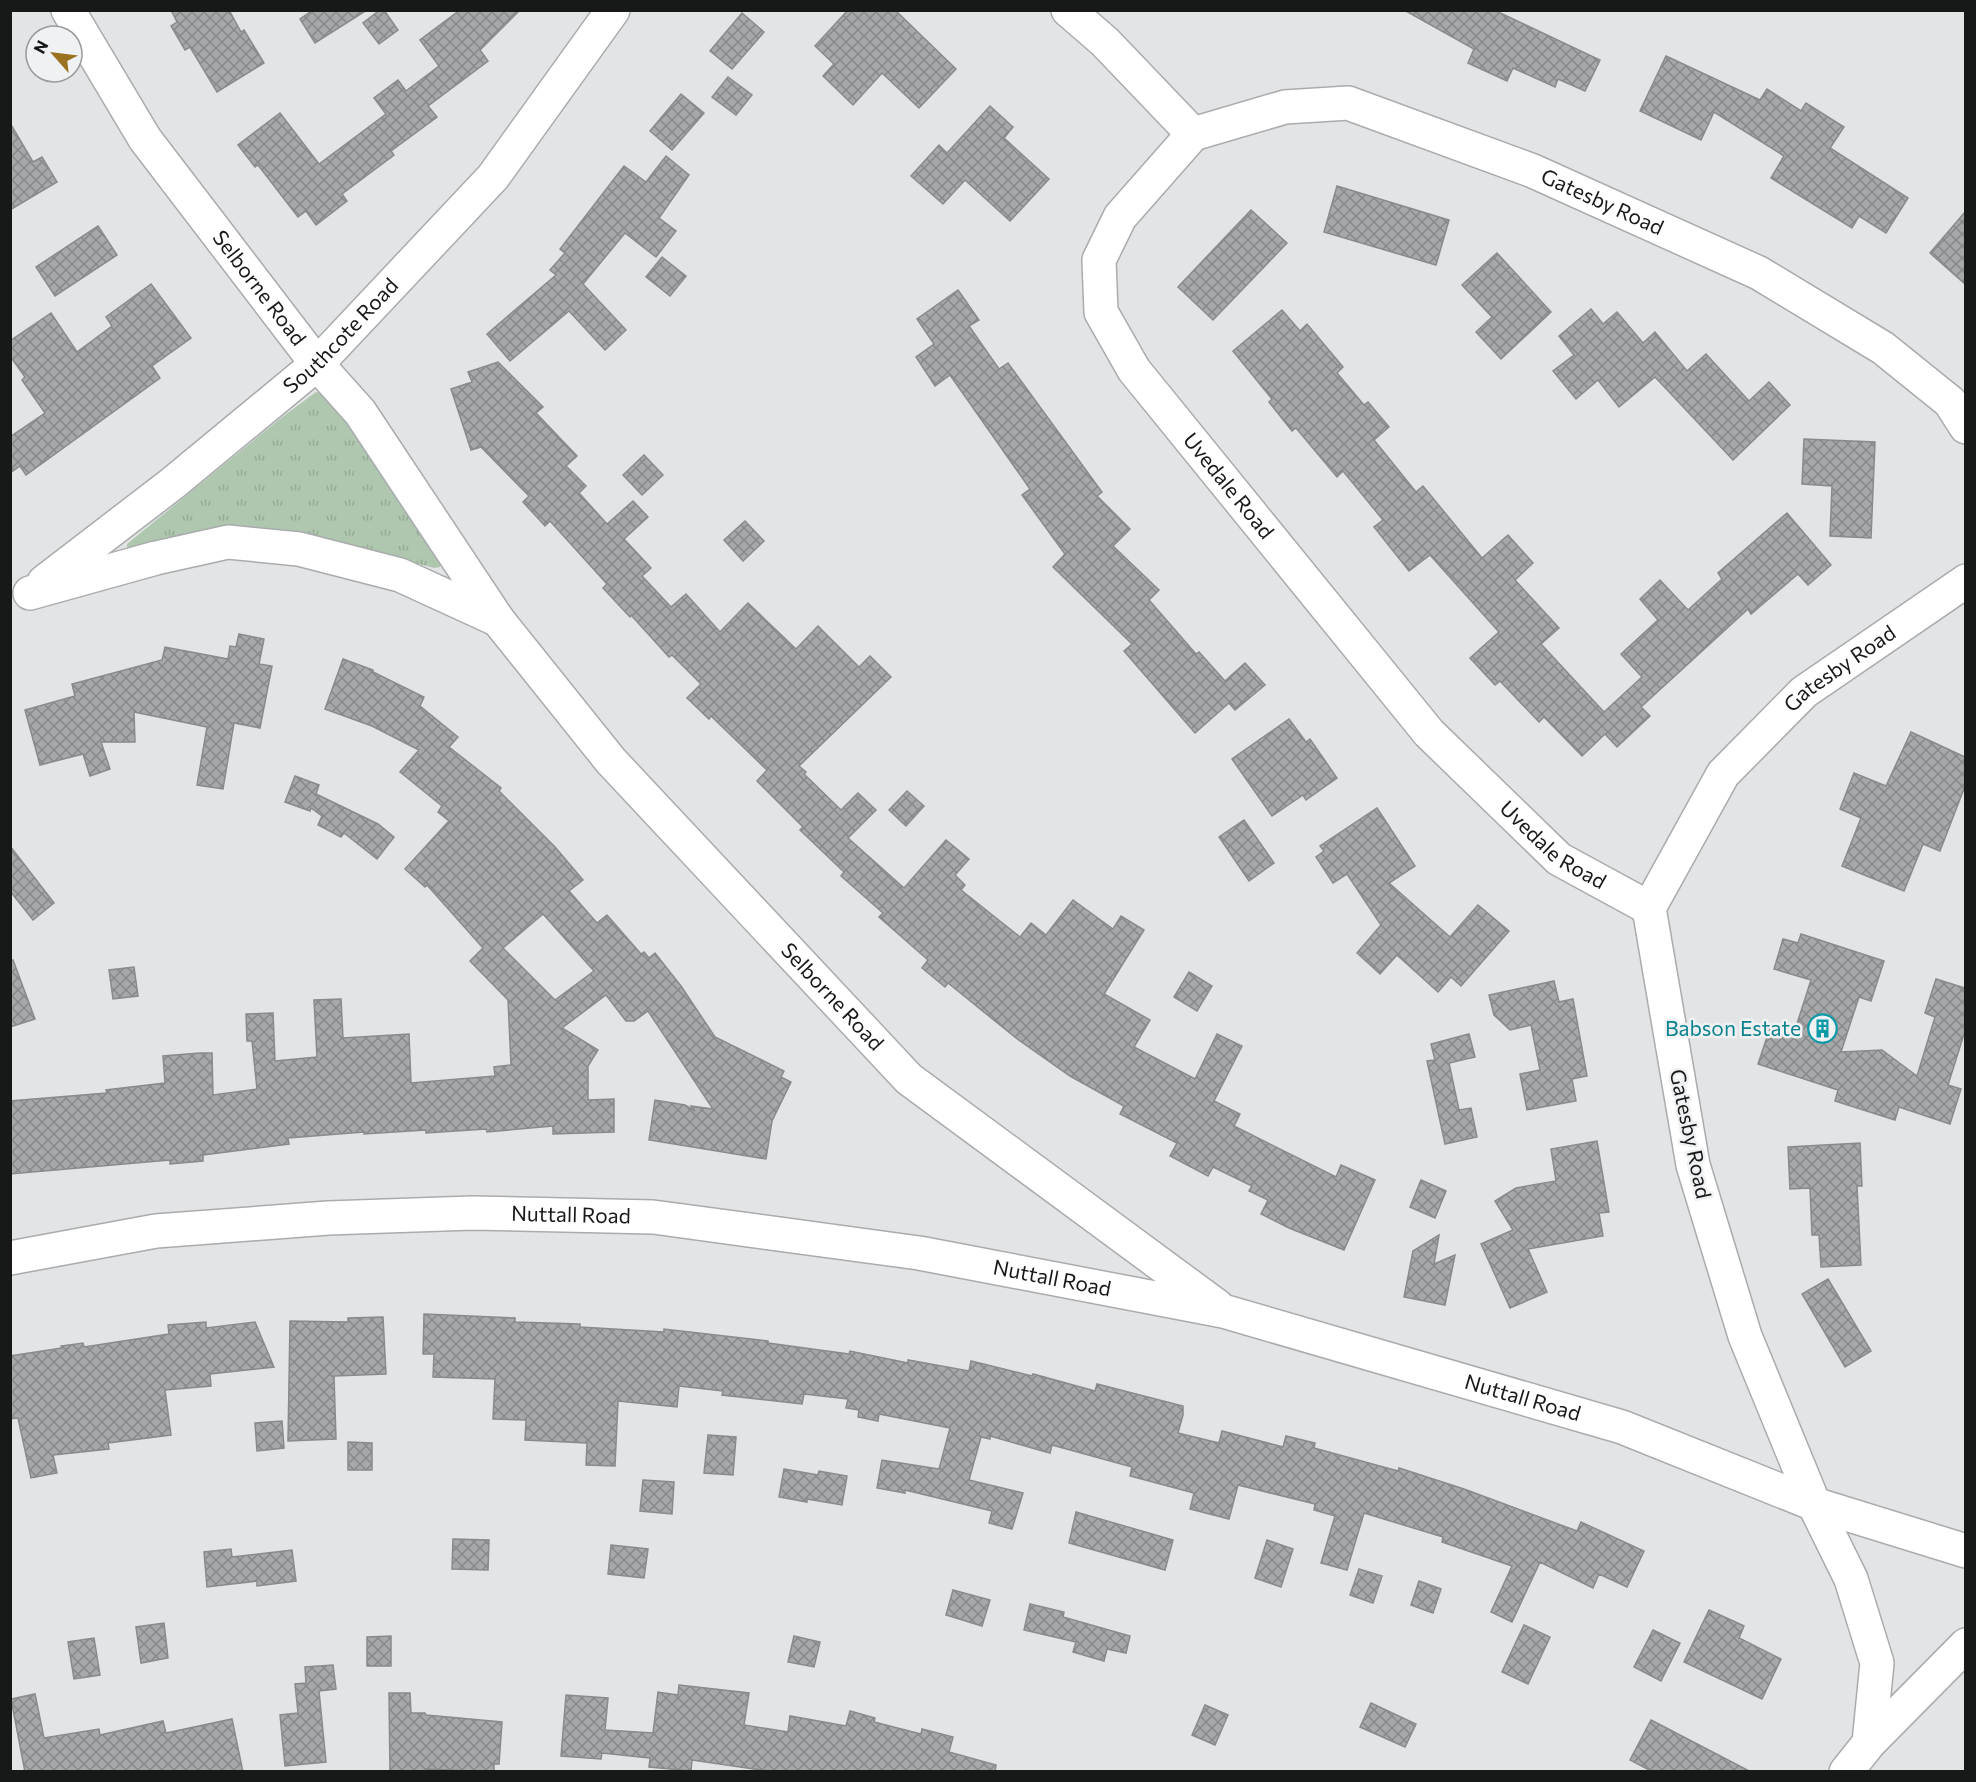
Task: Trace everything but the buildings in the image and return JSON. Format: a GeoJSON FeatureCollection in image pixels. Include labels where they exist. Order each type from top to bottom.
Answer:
{"type":"FeatureCollection","features":[{"type":"Feature","properties":{"kind":"street","name":"Selborne Road"},"geometry":{"type":"LineString","coordinates":[[68,10],[145,139],[317,364],[360,412],[498,620],[611,761],[909,1079],[1223,1311]]}},
{"type":"Feature","properties":{"kind":"street","name":"Southcote Road"},"geometry":{"type":"LineString","coordinates":[[20,599],[173,483],[317,364],[494,177],[613,10]]}},
{"type":"Feature","properties":{"kind":"street"},"geometry":{"type":"LineString","coordinates":[[1068,10],[1105,42],[1193,134]]}},
{"type":"Feature","properties":{"kind":"street","name":"Gatesby Road"},"geometry":{"type":"LineString","coordinates":[[1193,134],[1285,107],[1348,103],[1533,171],[1759,273],[1882,348],[1950,402],[1965,427]]}},
{"type":"Feature","properties":{"kind":"street","name":"Uvedale Road"},"geometry":{"type":"LineString","coordinates":[[1193,134],[1120,217],[1099,260],[1101,312],[1134,370],[1429,733],[1559,859],[1649,908]]}},
{"type":"Feature","properties":{"kind":"street","name":"Selborne Road"},"geometry":{"type":"LineString","coordinates":[[20,599],[156,558],[228,542],[299,549],[400,575],[498,620]]}},
{"type":"Feature","properties":{"kind":"street","name":"Gatesby Road"},"geometry":{"type":"LineString","coordinates":[[1814,1504],[1745,1336],[1693,1165],[1649,908],[1723,774],[1804,692],[1965,581]]}},
{"type":"Feature","properties":{"kind":"street","name":"Nuttall Road"},"geometry":{"type":"LineString","coordinates":[[10,1258],[156,1231],[328,1218],[472,1213],[653,1217],[919,1253],[1223,1311],[1622,1427],[1814,1504]]}},
{"type":"Feature","properties":{"kind":"street"},"geometry":{"type":"LineString","coordinates":[[1814,1504],[1965,1551]]}},
{"type":"Feature","properties":{"kind":"street"},"geometry":{"type":"LineString","coordinates":[[1814,1504],[1851,1579],[1877,1663],[1869,1743]]}},
{"type":"Feature","properties":{"kind":"street"},"geometry":{"type":"LineString","coordinates":[[1846,1772],[1869,1743],[1965,1645]]}},
{"type":"Feature","properties":{"kind":"green space"},"geometry":{"type":"Polygon","coordinates":[[[316,392],[331,395],[441,563],[440,567],[434,568],[323,538],[246,527],[223,528],[127,550],[127,544],[316,392]]]}},
{"type":"Feature","properties":{"kind":"place","name":"Babson Estate"},"geometry":{"type":"Point","coordinates":[1822,1029]}}]}
